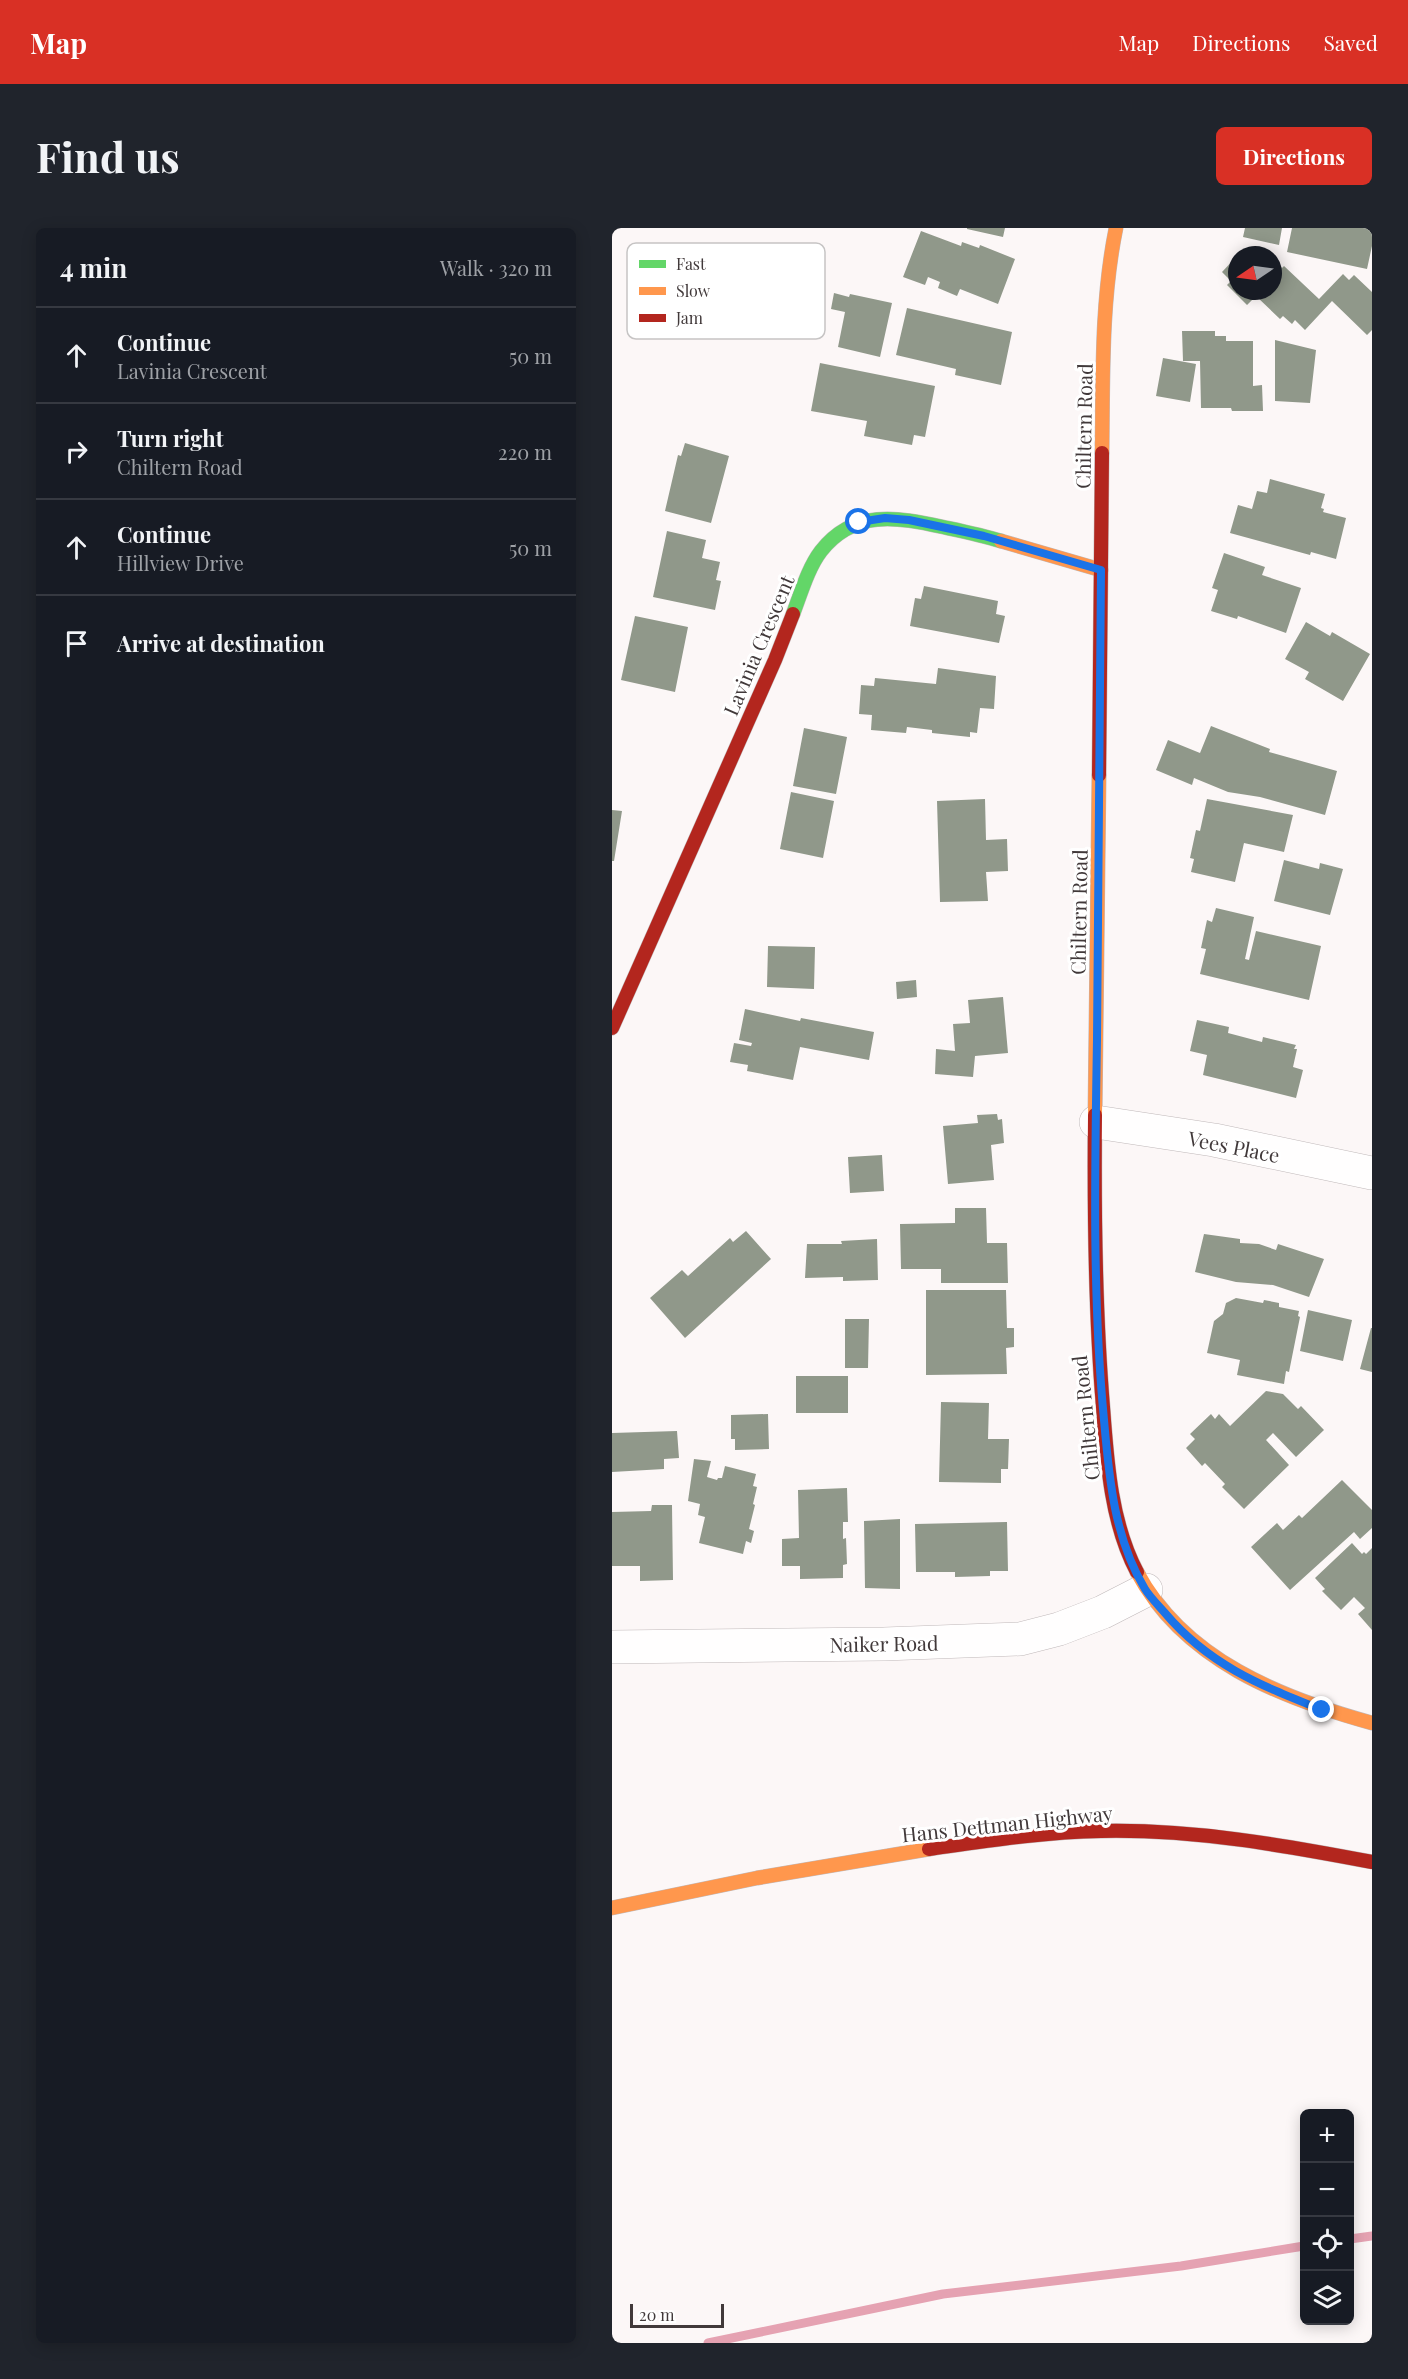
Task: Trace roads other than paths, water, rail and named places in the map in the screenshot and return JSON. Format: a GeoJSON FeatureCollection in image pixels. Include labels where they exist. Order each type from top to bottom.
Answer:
{"type":"FeatureCollection","features":[{"type":"Feature","properties":{"kind":"street","name":"Chiltern Road"},"geometry":{"type":"LineString","coordinates":[[1116,228],[1111,253],[1103,367],[1096,1122],[1097,1346],[1109,1474],[1116,1512],[1128,1554],[1146,1590],[1179,1629],[1208,1655],[1261,1686],[1322,1710],[1372,1724]]}},
{"type":"Feature","properties":{"kind":"street","name":"Lavinia Crescent"},"geometry":{"type":"LineString","coordinates":[[612,1028],[775,660],[808,576],[820,552],[837,534],[859,522],[885,518],[909,520],[984,536],[1101,570]]}},
{"type":"Feature","properties":{"kind":"street","name":"Vees Place"},"geometry":{"type":"LineString","coordinates":[[1096,1122],[1214,1140],[1372,1173]]}},
{"type":"Feature","properties":{"kind":"street","name":"Naiker Road"},"geometry":{"type":"LineString","coordinates":[[612,1647],[1020,1640],[1059,1629],[1103,1612],[1146,1590]]}},
{"type":"Feature","properties":{"kind":"street","name":"Hans Dettman Highway"},"geometry":{"type":"LineString","coordinates":[[612,1908],[821,1866],[976,1842],[1055,1834],[1128,1831],[1256,1841],[1372,1862]]}},
{"type":"Feature","properties":{"kind":"waterway"},"geometry":{"type":"LineString","coordinates":[[1354,2238],[1372,2236]]}},
{"type":"Feature","properties":{"kind":"waterway"},"geometry":{"type":"LineString","coordinates":[[708,2343],[943,2294],[1181,2266],[1300,2247]]}}]}
